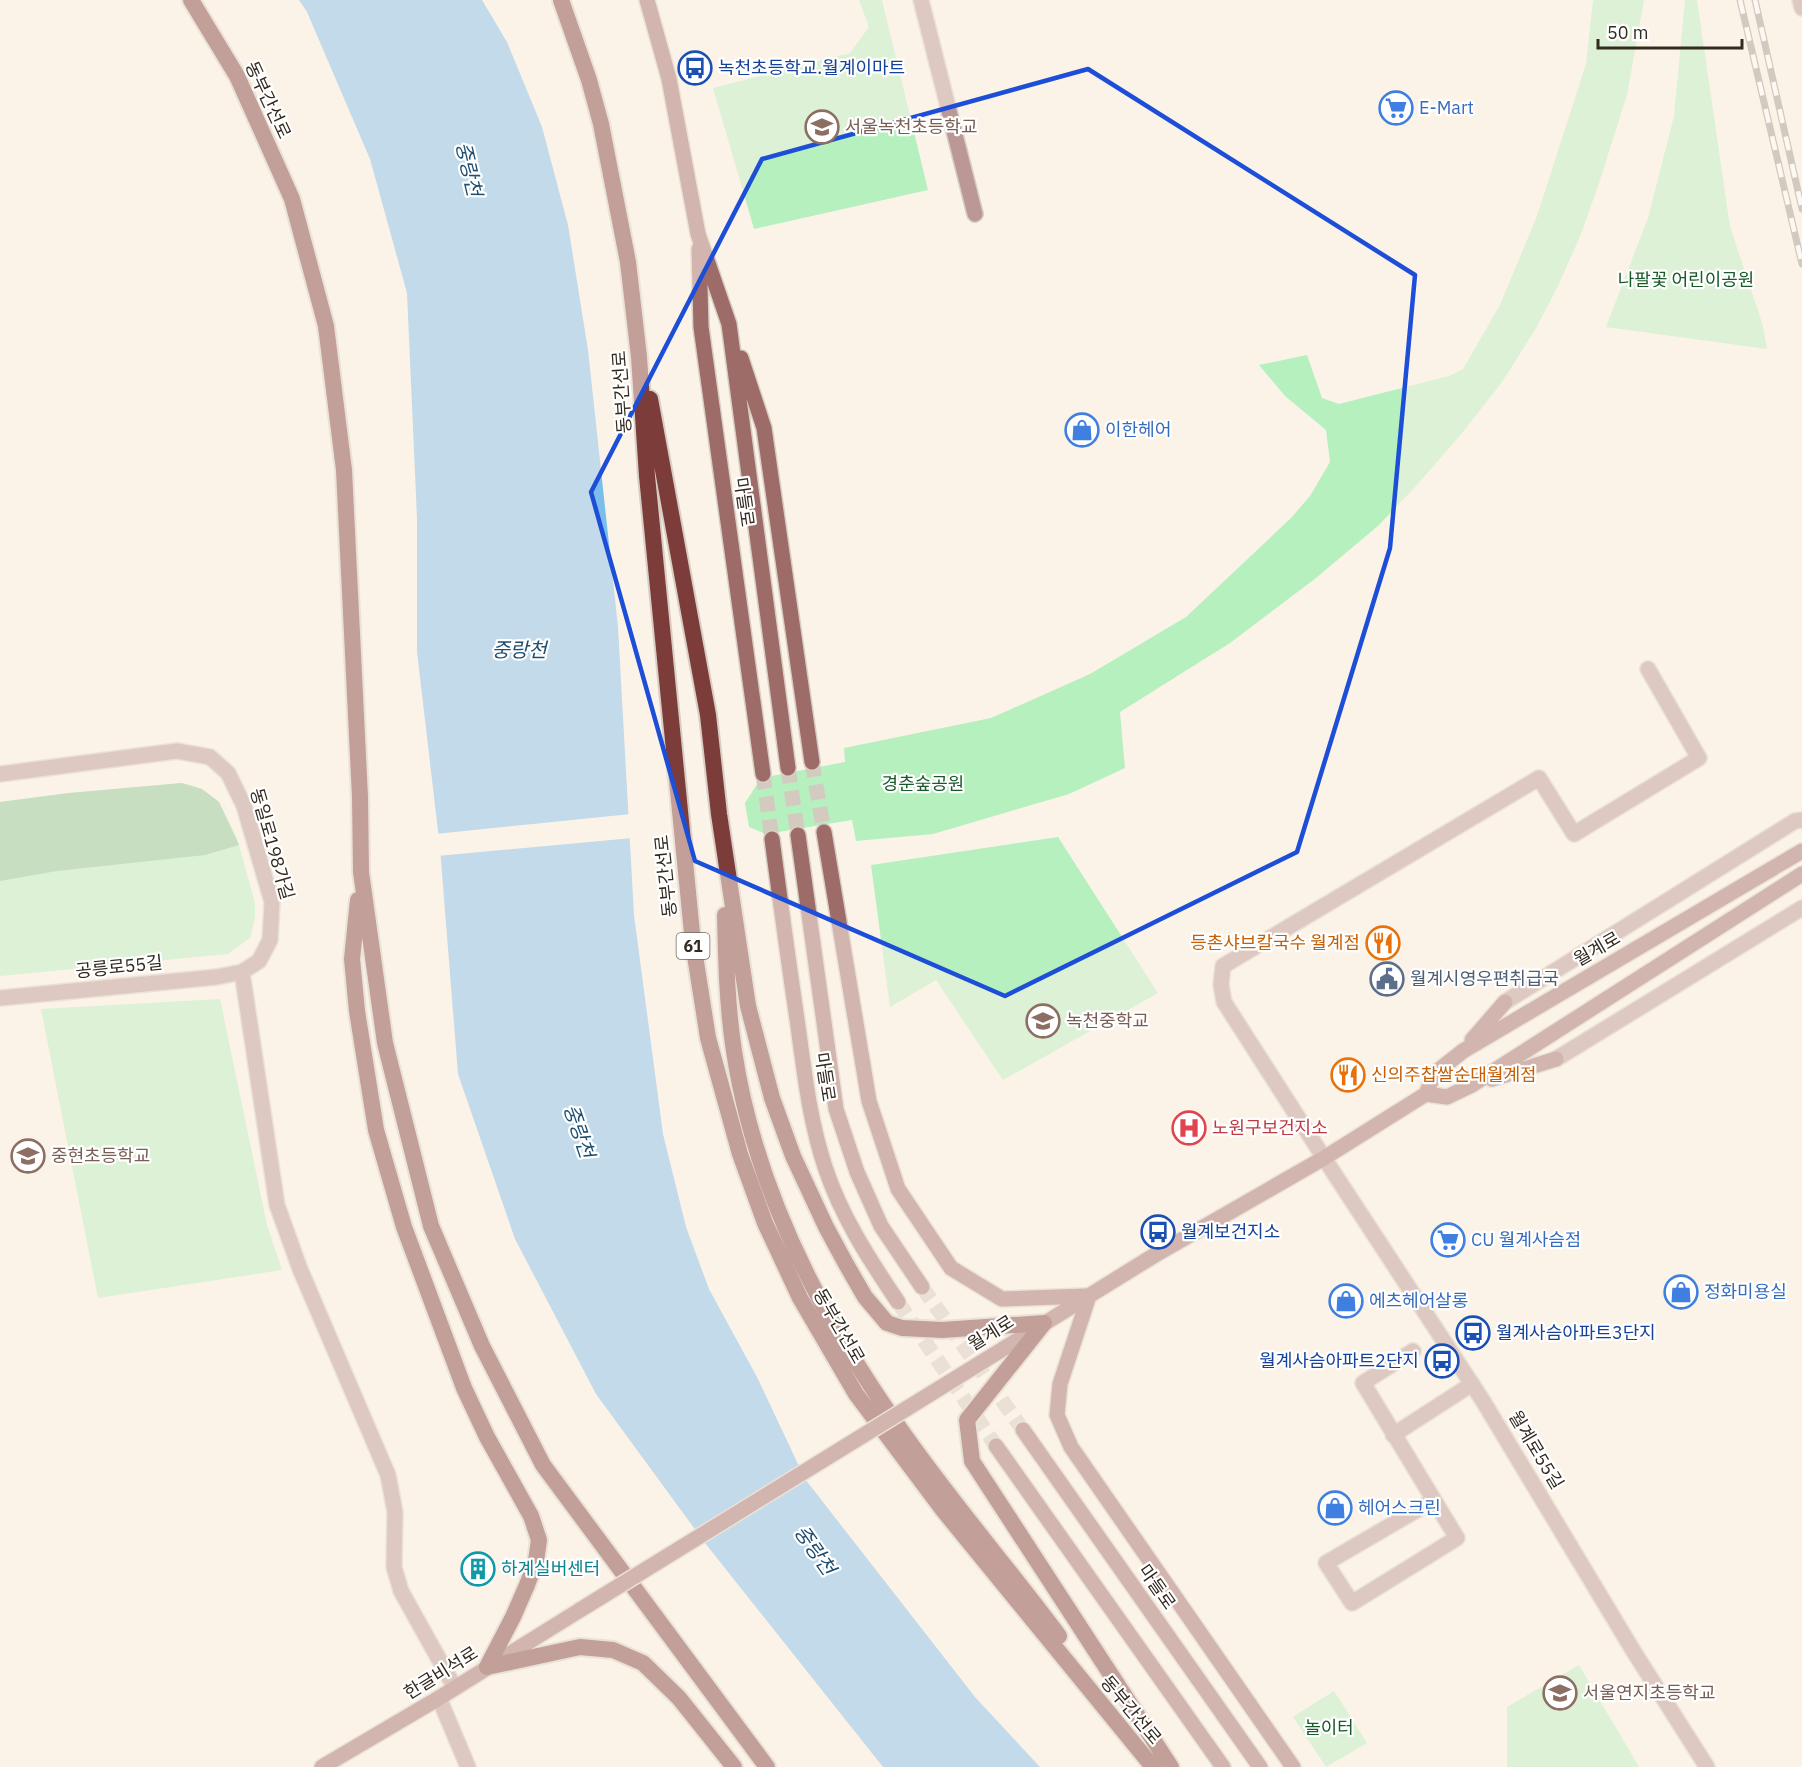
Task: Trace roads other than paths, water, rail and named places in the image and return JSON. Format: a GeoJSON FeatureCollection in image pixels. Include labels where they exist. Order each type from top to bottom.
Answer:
{"type":"FeatureCollection","features":[{"type":"Feature","properties":{"kind":"highway","name":"동부간선로"},"geometry":{"type":"LineString","coordinates":[[191,0],[237,76],[292,199],[326,326],[344,470],[360,797],[361,872],[385,1043],[431,1226],[482,1346],[543,1465],[767,1767]]}},
{"type":"Feature","properties":{"kind":"highway","name":"동부간선로"},"geometry":{"type":"LineString","coordinates":[[561,0],[589,80],[611,168],[628,262],[639,357],[647,476],[693,943],[700,996],[713,1058],[749,1184],[800,1298],[856,1394],[937,1502],[1153,1767]]}},
{"type":"Feature","properties":{"kind":"highway"},"geometry":{"type":"LineString","coordinates":[[639,357],[656,426],[708,715],[724,860],[728,992],[734,1050],[748,1117],[770,1189],[817,1293],[873,1390],[942,1485],[1060,1638],[1083,1683]]}},
{"type":"Feature","properties":{"kind":"highway"},"geometry":{"type":"LineString","coordinates":[[719,814],[747,997],[772,1098],[807,1189],[865,1296],[885,1322],[902,1328],[942,1330],[1044,1323]]}},
{"type":"Feature","properties":{"kind":"highway"},"geometry":{"type":"LineString","coordinates":[[361,872],[352,959],[357,1011],[376,1130],[404,1227],[464,1388],[487,1437],[531,1516],[539,1540],[536,1561],[527,1585],[487,1667]]}},
{"type":"Feature","properties":{"kind":"highway"},"geometry":{"type":"LineString","coordinates":[[1044,1323],[967,1420],[972,1461],[1171,1767]]}},
{"type":"Feature","properties":{"kind":"highway"},"geometry":{"type":"LineString","coordinates":[[487,1667],[580,1647],[614,1650],[643,1663],[672,1691],[734,1767]]}},
{"type":"Feature","properties":{"kind":"main road","name":"마들로"},"geometry":{"type":"LineString","coordinates":[[647,0],[669,79],[698,234],[729,324],[788,768]]}},
{"type":"Feature","properties":{"kind":"main road","name":"마들로"},"geometry":{"type":"LineString","coordinates":[[698,234],[701,327],[763,774]]}},
{"type":"Feature","properties":{"kind":"main road"},"geometry":{"type":"LineString","coordinates":[[729,324],[764,428],[812,762]]}},
{"type":"Feature","properties":{"kind":"main road"},"geometry":{"type":"LineString","coordinates":[[824,832],[870,1101],[898,1190],[951,1268],[1002,1299],[1089,1296],[1060,1384],[1057,1414],[1071,1447],[1293,1767]]}},
{"type":"Feature","properties":{"kind":"main road","name":"마들로"},"geometry":{"type":"LineString","coordinates":[[798,835],[836,1109],[857,1172],[881,1226],[922,1287]]}},
{"type":"Feature","properties":{"kind":"main road","name":"마들로"},"geometry":{"type":"LineString","coordinates":[[772,839],[814,1132],[841,1209],[863,1251],[898,1302]]}},
{"type":"Feature","properties":{"kind":"main road","name":"월계로"},"geometry":{"type":"LineString","coordinates":[[580,1610],[1155,1255],[1324,1158],[1426,1094],[1434,1074],[1462,1051],[1802,851]]}},
{"type":"Feature","properties":{"kind":"main road"},"geometry":{"type":"LineString","coordinates":[[1426,1094],[1447,1097],[1472,1085],[1802,874]]}},
{"type":"Feature","properties":{"kind":"main road"},"geometry":{"type":"LineString","coordinates":[[1462,1051],[1505,1002]]}},
{"type":"Feature","properties":{"kind":"main road"},"geometry":{"type":"LineString","coordinates":[[1472,1085],[1556,1059]]}},
{"type":"Feature","properties":{"kind":"main road","name":"마들로"},"geometry":{"type":"LineString","coordinates":[[1023,1430],[1260,1767]]}},
{"type":"Feature","properties":{"kind":"main road"},"geometry":{"type":"LineString","coordinates":[[996,1446],[1223,1767]]}},
{"type":"Feature","properties":{"kind":"main road","name":"한글비석로"},"geometry":{"type":"LineString","coordinates":[[322,1767],[439,1698],[580,1610]]}},
{"type":"Feature","properties":{"kind":"street"},"geometry":{"type":"LineString","coordinates":[[921,0],[975,214]]}},
{"type":"Feature","properties":{"kind":"street"},"geometry":{"type":"LineString","coordinates":[[1800,0],[1802,8]]}},
{"type":"Feature","properties":{"kind":"street","name":"월계로55길"},"geometry":{"type":"LineString","coordinates":[[1648,669],[1699,758],[1574,834],[1539,778],[1223,966],[1221,986],[1224,1002],[1472,1384],[1707,1767]]}},
{"type":"Feature","properties":{"kind":"street","name":"동일로198가길"},"geometry":{"type":"LineString","coordinates":[[0,774],[177,751],[210,757],[228,773],[244,806],[272,902],[270,940],[259,961],[242,972]]}},
{"type":"Feature","properties":{"kind":"street"},"geometry":{"type":"LineString","coordinates":[[1505,1002],[1795,821],[1802,820]]}},
{"type":"Feature","properties":{"kind":"street"},"geometry":{"type":"LineString","coordinates":[[1556,1059],[1802,908]]}},
{"type":"Feature","properties":{"kind":"street"},"geometry":{"type":"LineString","coordinates":[[242,972],[280,1214],[300,1269],[388,1475],[395,1512],[394,1567],[401,1591],[455,1688]]}},
{"type":"Feature","properties":{"kind":"street","name":"공릉로55길"},"geometry":{"type":"LineString","coordinates":[[0,998],[242,972]]}},
{"type":"Feature","properties":{"kind":"street"},"geometry":{"type":"LineString","coordinates":[[1413,1351],[1363,1383],[1393,1435],[1434,1500],[1456,1538],[1352,1603],[1326,1563],[1434,1500]]}},
{"type":"Feature","properties":{"kind":"street"},"geometry":{"type":"LineString","coordinates":[[1393,1435],[1472,1384]]}},
{"type":"Feature","properties":{"kind":"street"},"geometry":{"type":"LineString","coordinates":[[439,1698],[468,1767]]}},
{"type":"Feature","properties":{"kind":"water","name":"중랑천"},"geometry":{"type":"Polygon","coordinates":[[[299,0],[482,0],[507,42],[542,127],[568,225],[588,350],[618,627],[634,915],[663,1134],[686,1227],[709,1289],[758,1379],[805,1479],[975,1697],[1040,1767],[883,1767],[705,1543],[596,1394],[515,1239],[458,1074],[440,848],[417,652],[417,518],[407,293],[370,159],[307,12],[299,0]]]}},
{"type":"Feature","properties":{"kind":"tunnel"},"geometry":{"type":"LineString","coordinates":[[812,762],[824,832]]}},
{"type":"Feature","properties":{"kind":"tunnel"},"geometry":{"type":"LineString","coordinates":[[788,768],[798,835]]}},
{"type":"Feature","properties":{"kind":"tunnel"},"geometry":{"type":"LineString","coordinates":[[763,774],[772,839]]}},
{"type":"Feature","properties":{"kind":"tunnel"},"geometry":{"type":"LineString","coordinates":[[922,1287],[1023,1430]]}},
{"type":"Feature","properties":{"kind":"tunnel"},"geometry":{"type":"LineString","coordinates":[[898,1302],[996,1446]]}},
{"type":"Feature","properties":{"kind":"railway"},"geometry":{"type":"LineString","coordinates":[[1740,0],[1802,264]]}},
{"type":"Feature","properties":{"kind":"railway"},"geometry":{"type":"LineString","coordinates":[[1755,0],[1802,209]]}},
{"type":"Feature","properties":{"kind":"place","name":"녹천초등학교.월계이마트"},"geometry":{"type":"Point","coordinates":[695,68]}},
{"type":"Feature","properties":{"kind":"place","name":"E-Mart"},"geometry":{"type":"Point","coordinates":[1396,108]}},
{"type":"Feature","properties":{"kind":"place","name":"서울녹천초등학교"},"geometry":{"type":"Point","coordinates":[822,127]}},
{"type":"Feature","properties":{"kind":"place","name":"이한헤어"},"geometry":{"type":"Point","coordinates":[1082,430]}},
{"type":"Feature","properties":{"kind":"place","name":"등촌샤브칼국수 월계점"},"geometry":{"type":"Point","coordinates":[1383,943]}},
{"type":"Feature","properties":{"kind":"place","name":"월계시영우편취급국"},"geometry":{"type":"Point","coordinates":[1387,979]}},
{"type":"Feature","properties":{"kind":"place","name":"녹천중학교"},"geometry":{"type":"Point","coordinates":[1043,1021]}},
{"type":"Feature","properties":{"kind":"place","name":"신의주찹쌀순대월계점"},"geometry":{"type":"Point","coordinates":[1348,1075]}},
{"type":"Feature","properties":{"kind":"place","name":"노원구보건지소"},"geometry":{"type":"Point","coordinates":[1189,1128]}},
{"type":"Feature","properties":{"kind":"place","name":"중현초등학교"},"geometry":{"type":"Point","coordinates":[28,1156]}},
{"type":"Feature","properties":{"kind":"place","name":"월계보건지소"},"geometry":{"type":"Point","coordinates":[1158,1232]}},
{"type":"Feature","properties":{"kind":"place","name":"CU 월계사슴점"},"geometry":{"type":"Point","coordinates":[1448,1240]}},
{"type":"Feature","properties":{"kind":"place","name":"정화미용실"},"geometry":{"type":"Point","coordinates":[1681,1292]}},
{"type":"Feature","properties":{"kind":"place","name":"에츠헤어살롱"},"geometry":{"type":"Point","coordinates":[1346,1301]}},
{"type":"Feature","properties":{"kind":"place","name":"월계사슴아파트3단지"},"geometry":{"type":"Point","coordinates":[1473,1333]}},
{"type":"Feature","properties":{"kind":"place","name":"월계사슴아파트2단지"},"geometry":{"type":"Point","coordinates":[1442,1361]}},
{"type":"Feature","properties":{"kind":"place","name":"헤어스크린"},"geometry":{"type":"Point","coordinates":[1335,1508]}},
{"type":"Feature","properties":{"kind":"place","name":"하계실버센터"},"geometry":{"type":"Point","coordinates":[478,1569]}},
{"type":"Feature","properties":{"kind":"place","name":"서울연지초등학교"},"geometry":{"type":"Point","coordinates":[1560,1693]}},
{"type":"Feature","properties":{"kind":"park label","name":"나팔꽃 어린이공원"},"geometry":{"type":"Point","coordinates":[1686,280]}},
{"type":"Feature","properties":{"kind":"park label","name":"경춘숲공원"},"geometry":{"type":"Point","coordinates":[923,784]}},
{"type":"Feature","properties":{"kind":"park label","name":"놀이터"},"geometry":{"type":"Point","coordinates":[1329,1728]}}]}
